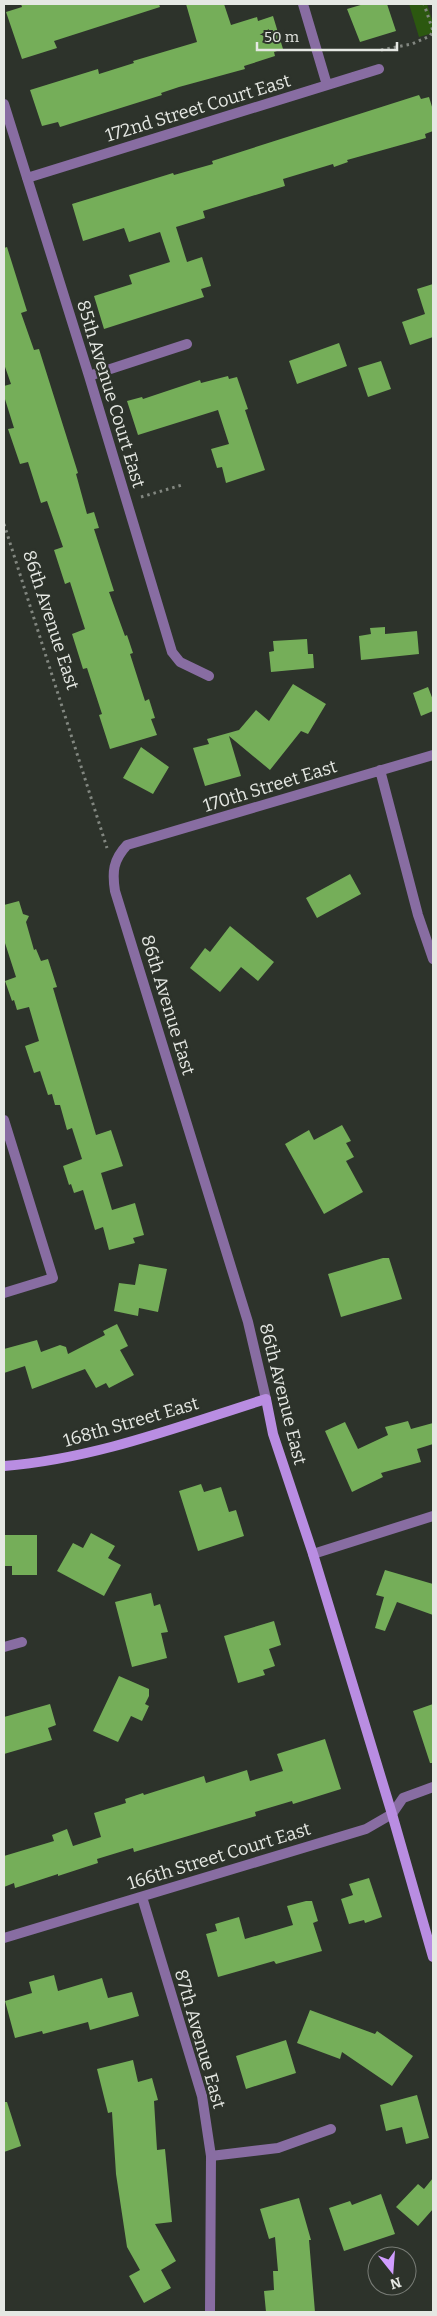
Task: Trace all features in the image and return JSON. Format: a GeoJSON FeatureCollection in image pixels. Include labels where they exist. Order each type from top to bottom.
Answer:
{"type":"FeatureCollection","features":[{"type":"Feature","properties":{"kind":"street"},"geometry":{"type":"LineString","coordinates":[[303,4],[327,85]]}},
{"type":"Feature","properties":{"kind":"street","name":"172nd Street Court East"},"geometry":{"type":"LineString","coordinates":[[27,178],[379,68]]}},
{"type":"Feature","properties":{"kind":"street","name":"85th Avenue Court East"},"geometry":{"type":"LineString","coordinates":[[4,104],[89,376],[172,652],[180,662],[209,676]]}},
{"type":"Feature","properties":{"kind":"street"},"geometry":{"type":"LineString","coordinates":[[89,376],[187,344]]}},
{"type":"Feature","properties":{"kind":"street","name":"170th Street East"},"geometry":{"type":"LineString","coordinates":[[119,854],[127,845],[433,755]]}},
{"type":"Feature","properties":{"kind":"street"},"geometry":{"type":"LineString","coordinates":[[380,770],[418,915],[433,959]]}},
{"type":"Feature","properties":{"kind":"street","name":"86th Avenue East"},"geometry":{"type":"LineString","coordinates":[[119,854],[113,868],[115,891],[248,1322],[273,1434],[313,1554],[431,1940],[433,1957]]}},
{"type":"Feature","properties":{"kind":"street"},"geometry":{"type":"LineString","coordinates":[[4,1120],[53,1278],[4,1293]]}},
{"type":"Feature","properties":{"kind":"street","name":"168th Street East"},"geometry":{"type":"LineString","coordinates":[[4,1466],[70,1457],[147,1436],[266,1399]]}},
{"type":"Feature","properties":{"kind":"street"},"geometry":{"type":"LineString","coordinates":[[313,1554],[433,1516]]}},
{"type":"Feature","properties":{"kind":"street"},"geometry":{"type":"LineString","coordinates":[[4,1648],[22,1642]]}},
{"type":"Feature","properties":{"kind":"street","name":"166th Street Court East"},"geometry":{"type":"LineString","coordinates":[[4,1938],[366,1829],[392,1814],[404,1798],[433,1787]]}},
{"type":"Feature","properties":{"kind":"street","name":"87th Avenue East"},"geometry":{"type":"LineString","coordinates":[[142,1897],[202,2096],[211,2156],[210,2312]]}},
{"type":"Feature","properties":{"kind":"street"},"geometry":{"type":"LineString","coordinates":[[211,2156],[278,2148],[331,2129]]}},
{"type":"Feature","properties":{"kind":"path"},"geometry":{"type":"LineString","coordinates":[[381,50],[412,44],[430,36],[433,31],[424,4]]}},
{"type":"Feature","properties":{"kind":"path"},"geometry":{"type":"LineString","coordinates":[[141,497],[182,485]]}},
{"type":"Feature","properties":{"kind":"path","name":"86th Avenue East"},"geometry":{"type":"LineString","coordinates":[[4,524],[113,868]]}},
{"type":"Feature","properties":{"kind":"green space"},"geometry":{"type":"Polygon","coordinates":[[[409,4],[427,4],[433,23],[433,33],[419,37],[409,4]]]}},
{"type":"Feature","properties":{"kind":"building"},"geometry":{"type":"Polygon","coordinates":[[[21,4],[159,4],[160,7],[54,41],[57,48],[22,59],[6,12],[22,7],[21,4]]]}},
{"type":"Feature","properties":{"kind":"building"},"geometry":{"type":"Polygon","coordinates":[[[186,4],[224,4],[231,25],[257,17],[258,21],[273,16],[283,49],[274,52],[275,56],[244,66],[245,69],[179,87],[161,93],[162,95],[60,127],[58,122],[42,126],[30,90],[98,69],[99,74],[134,63],[133,61],[197,42],[186,4]]]}},
{"type":"Feature","properties":{"kind":"building"},"geometry":{"type":"Polygon","coordinates":[[[364,4],[387,4],[396,31],[360,42],[347,9],[364,4]]]}},
{"type":"Feature","properties":{"kind":"building"},"geometry":{"type":"Polygon","coordinates":[[[419,95],[421,99],[429,97],[433,110],[433,131],[425,134],[426,138],[347,160],[348,162],[334,167],[333,164],[283,179],[285,186],[203,211],[205,218],[176,227],[187,262],[202,257],[211,286],[201,289],[204,297],[104,329],[94,296],[132,284],[129,275],[170,262],[160,232],[129,242],[124,228],[83,241],[72,204],[173,173],[174,175],[213,164],[212,161],[419,95]]]}},
{"type":"Feature","properties":{"kind":"building"},"geometry":{"type":"Polygon","coordinates":[[[7,247],[27,311],[21,313],[34,350],[39,349],[78,473],[76,474],[87,514],[94,512],[99,528],[94,529],[114,591],[109,592],[133,653],[130,654],[145,701],[149,699],[155,718],[151,719],[157,735],[110,749],[99,715],[102,714],[87,668],[83,669],[72,634],[85,629],[70,582],[65,584],[54,550],[63,547],[47,501],[41,503],[28,462],[20,464],[8,429],[14,428],[4,396],[4,386],[11,384],[4,364],[4,248],[7,247]]]}},
{"type":"Feature","properties":{"kind":"building"},"geometry":{"type":"Polygon","coordinates":[[[433,284],[433,337],[410,345],[402,322],[425,314],[417,289],[433,284]]]}},
{"type":"Feature","properties":{"kind":"building"},"geometry":{"type":"Polygon","coordinates":[[[339,343],[347,366],[297,384],[289,361],[339,343]]]}},
{"type":"Feature","properties":{"kind":"building"},"geometry":{"type":"Polygon","coordinates":[[[381,361],[391,389],[368,397],[358,368],[381,361]]]}},
{"type":"Feature","properties":{"kind":"building"},"geometry":{"type":"Polygon","coordinates":[[[228,376],[229,379],[237,377],[248,409],[245,410],[265,470],[226,483],[222,467],[217,468],[211,449],[229,444],[218,410],[138,435],[127,401],[142,397],[143,399],[200,380],[201,383],[228,376]]]}},
{"type":"Feature","properties":{"kind":"building"},"geometry":{"type":"Polygon","coordinates":[[[385,627],[385,634],[417,631],[419,654],[361,660],[359,636],[371,634],[370,628],[385,627]]]}},
{"type":"Feature","properties":{"kind":"building"},"geometry":{"type":"Polygon","coordinates":[[[307,639],[308,654],[313,654],[314,668],[271,672],[269,652],[274,651],[273,641],[307,639]]]}},
{"type":"Feature","properties":{"kind":"building"},"geometry":{"type":"Polygon","coordinates":[[[293,684],[326,704],[308,734],[301,731],[270,770],[229,736],[241,776],[205,786],[193,748],[209,744],[207,739],[239,730],[256,710],[269,721],[293,684]]]}},
{"type":"Feature","properties":{"kind":"building"},"geometry":{"type":"Polygon","coordinates":[[[428,687],[433,700],[433,711],[421,716],[413,693],[428,687]]]}},
{"type":"Feature","properties":{"kind":"building"},"geometry":{"type":"Polygon","coordinates":[[[141,747],[169,767],[153,794],[123,778],[141,747]]]}},
{"type":"Feature","properties":{"kind":"building"},"geometry":{"type":"Polygon","coordinates":[[[350,874],[361,894],[317,918],[306,898],[350,874]]]}},
{"type":"Feature","properties":{"kind":"building"},"geometry":{"type":"Polygon","coordinates":[[[19,901],[23,914],[29,916],[26,922],[34,950],[36,949],[41,961],[48,959],[57,987],[53,988],[96,1135],[111,1130],[123,1166],[101,1173],[112,1210],[135,1203],[144,1235],[133,1238],[135,1243],[109,1250],[103,1227],[95,1230],[83,1190],[74,1193],[71,1184],[69,1185],[63,1166],[82,1159],[72,1128],[67,1130],[60,1105],[55,1105],[52,1094],[48,1095],[40,1071],[34,1073],[25,1046],[39,1041],[29,1007],[17,1010],[5,981],[16,977],[4,940],[4,905],[19,901]]]}},
{"type":"Feature","properties":{"kind":"building"},"geometry":{"type":"Polygon","coordinates":[[[230,926],[274,962],[258,981],[241,967],[220,992],[190,968],[205,948],[210,952],[230,926]]]}},
{"type":"Feature","properties":{"kind":"building"},"geometry":{"type":"Polygon","coordinates":[[[342,1125],[351,1141],[346,1143],[354,1157],[346,1161],[363,1192],[324,1214],[285,1144],[309,1130],[314,1140],[342,1125]]]}},
{"type":"Feature","properties":{"kind":"building"},"geometry":{"type":"Polygon","coordinates":[[[383,1258],[389,1258],[402,1299],[341,1317],[328,1274],[383,1258]]]}},
{"type":"Feature","properties":{"kind":"building"},"geometry":{"type":"Polygon","coordinates":[[[139,1264],[167,1269],[158,1312],[139,1308],[138,1316],[114,1311],[119,1283],[135,1285],[139,1264]]]}},
{"type":"Feature","properties":{"kind":"building"},"geometry":{"type":"Polygon","coordinates":[[[117,1324],[128,1346],[120,1350],[134,1375],[109,1388],[106,1383],[96,1388],[85,1369],[32,1389],[25,1366],[4,1373],[4,1349],[37,1340],[41,1352],[60,1345],[66,1347],[68,1354],[105,1335],[103,1331],[117,1324]]]}},
{"type":"Feature","properties":{"kind":"building"},"geometry":{"type":"Polygon","coordinates":[[[408,1421],[411,1429],[433,1423],[433,1444],[417,1449],[421,1462],[381,1473],[383,1477],[352,1492],[325,1431],[345,1422],[358,1449],[388,1435],[385,1427],[408,1421]]]}},
{"type":"Feature","properties":{"kind":"building"},"geometry":{"type":"Polygon","coordinates":[[[201,1484],[204,1492],[221,1487],[229,1512],[236,1510],[244,1536],[198,1551],[179,1491],[201,1484]]]}},
{"type":"Feature","properties":{"kind":"building"},"geometry":{"type":"Polygon","coordinates":[[[91,1533],[115,1546],[108,1558],[121,1565],[104,1596],[57,1571],[73,1543],[83,1548],[91,1533]]]}},
{"type":"Feature","properties":{"kind":"building"},"geometry":{"type":"Polygon","coordinates":[[[4,1535],[37,1535],[37,1575],[12,1575],[12,1566],[4,1566],[4,1535]]]}},
{"type":"Feature","properties":{"kind":"building"},"geometry":{"type":"Polygon","coordinates":[[[385,1570],[433,1584],[433,1615],[397,1602],[385,1631],[375,1628],[384,1597],[376,1595],[385,1570]]]}},
{"type":"Feature","properties":{"kind":"building"},"geometry":{"type":"Polygon","coordinates":[[[151,1593],[154,1606],[160,1604],[168,1632],[161,1633],[167,1658],[132,1667],[115,1602],[151,1593]]]}},
{"type":"Feature","properties":{"kind":"building"},"geometry":{"type":"Polygon","coordinates":[[[274,1621],[281,1645],[269,1649],[275,1666],[263,1670],[265,1675],[238,1683],[224,1636],[274,1621]]]}},
{"type":"Feature","properties":{"kind":"building"},"geometry":{"type":"Polygon","coordinates":[[[119,1676],[149,1689],[149,1696],[145,1704],[149,1706],[142,1721],[131,1716],[118,1742],[93,1731],[119,1676]]]}},
{"type":"Feature","properties":{"kind":"building"},"geometry":{"type":"Polygon","coordinates":[[[50,1704],[56,1725],[48,1728],[52,1740],[4,1754],[4,1717],[50,1704]]]}},
{"type":"Feature","properties":{"kind":"building"},"geometry":{"type":"Polygon","coordinates":[[[433,1704],[433,1763],[430,1763],[413,1711],[433,1704]]]}},
{"type":"Feature","properties":{"kind":"building"},"geometry":{"type":"Polygon","coordinates":[[[325,1739],[341,1789],[293,1804],[292,1801],[255,1812],[256,1816],[134,1852],[133,1848],[97,1859],[98,1863],[58,1876],[58,1874],[15,1888],[14,1883],[4,1887],[4,1856],[54,1841],[52,1835],[67,1829],[73,1846],[101,1837],[94,1813],[126,1803],[125,1799],[204,1776],[206,1783],[247,1770],[250,1781],[283,1771],[277,1754],[325,1739]]]}},
{"type":"Feature","properties":{"kind":"building"},"geometry":{"type":"Polygon","coordinates":[[[369,1878],[382,1917],[365,1923],[364,1920],[349,1924],[341,1899],[353,1895],[349,1884],[369,1878]]]}},
{"type":"Feature","properties":{"kind":"building"},"geometry":{"type":"Polygon","coordinates":[[[312,1901],[318,1921],[313,1923],[322,1951],[276,1964],[274,1961],[218,1977],[206,1934],[217,1931],[215,1924],[239,1917],[245,1939],[293,1925],[287,1906],[312,1901]]]}},
{"type":"Feature","properties":{"kind":"building"},"geometry":{"type":"Polygon","coordinates":[[[54,1975],[58,1991],[102,1978],[108,1998],[132,1992],[139,2016],[90,2030],[88,2022],[43,2034],[42,2031],[15,2038],[5,2001],[32,1993],[29,1982],[54,1975]]]}},
{"type":"Feature","properties":{"kind":"building"},"geometry":{"type":"Polygon","coordinates":[[[310,2010],[375,2034],[377,2031],[413,2056],[392,2086],[342,2052],[340,2059],[297,2043],[310,2010]]]}},
{"type":"Feature","properties":{"kind":"building"},"geometry":{"type":"Polygon","coordinates":[[[286,2040],[296,2073],[246,2089],[236,2056],[286,2040]]]}},
{"type":"Feature","properties":{"kind":"building"},"geometry":{"type":"Polygon","coordinates":[[[133,2060],[138,2082],[152,2078],[158,2100],[154,2101],[157,2150],[165,2149],[172,2222],[155,2224],[176,2261],[161,2270],[171,2288],[144,2303],[129,2276],[140,2270],[127,2247],[116,2174],[112,2112],[108,2113],[97,2069],[133,2060]]]}},
{"type":"Feature","properties":{"kind":"building"},"geometry":{"type":"Polygon","coordinates":[[[417,2095],[429,2138],[406,2144],[402,2127],[386,2131],[380,2105],[417,2095]]]}},
{"type":"Feature","properties":{"kind":"building"},"geometry":{"type":"Polygon","coordinates":[[[4,2102],[7,2102],[21,2146],[4,2152],[4,2102]]]}},
{"type":"Feature","properties":{"kind":"building"},"geometry":{"type":"Polygon","coordinates":[[[433,2178],[433,2209],[418,2226],[396,2207],[418,2184],[424,2189],[433,2178]]]}},
{"type":"Feature","properties":{"kind":"building"},"geometry":{"type":"Polygon","coordinates":[[[381,2194],[395,2234],[344,2251],[329,2208],[350,2201],[352,2205],[381,2194]]]}},
{"type":"Feature","properties":{"kind":"building"},"geometry":{"type":"Polygon","coordinates":[[[299,2198],[311,2240],[309,2240],[315,2312],[266,2312],[264,2291],[274,2290],[273,2271],[278,2271],[275,2237],[269,2239],[260,2209],[299,2198]]]}}]}
